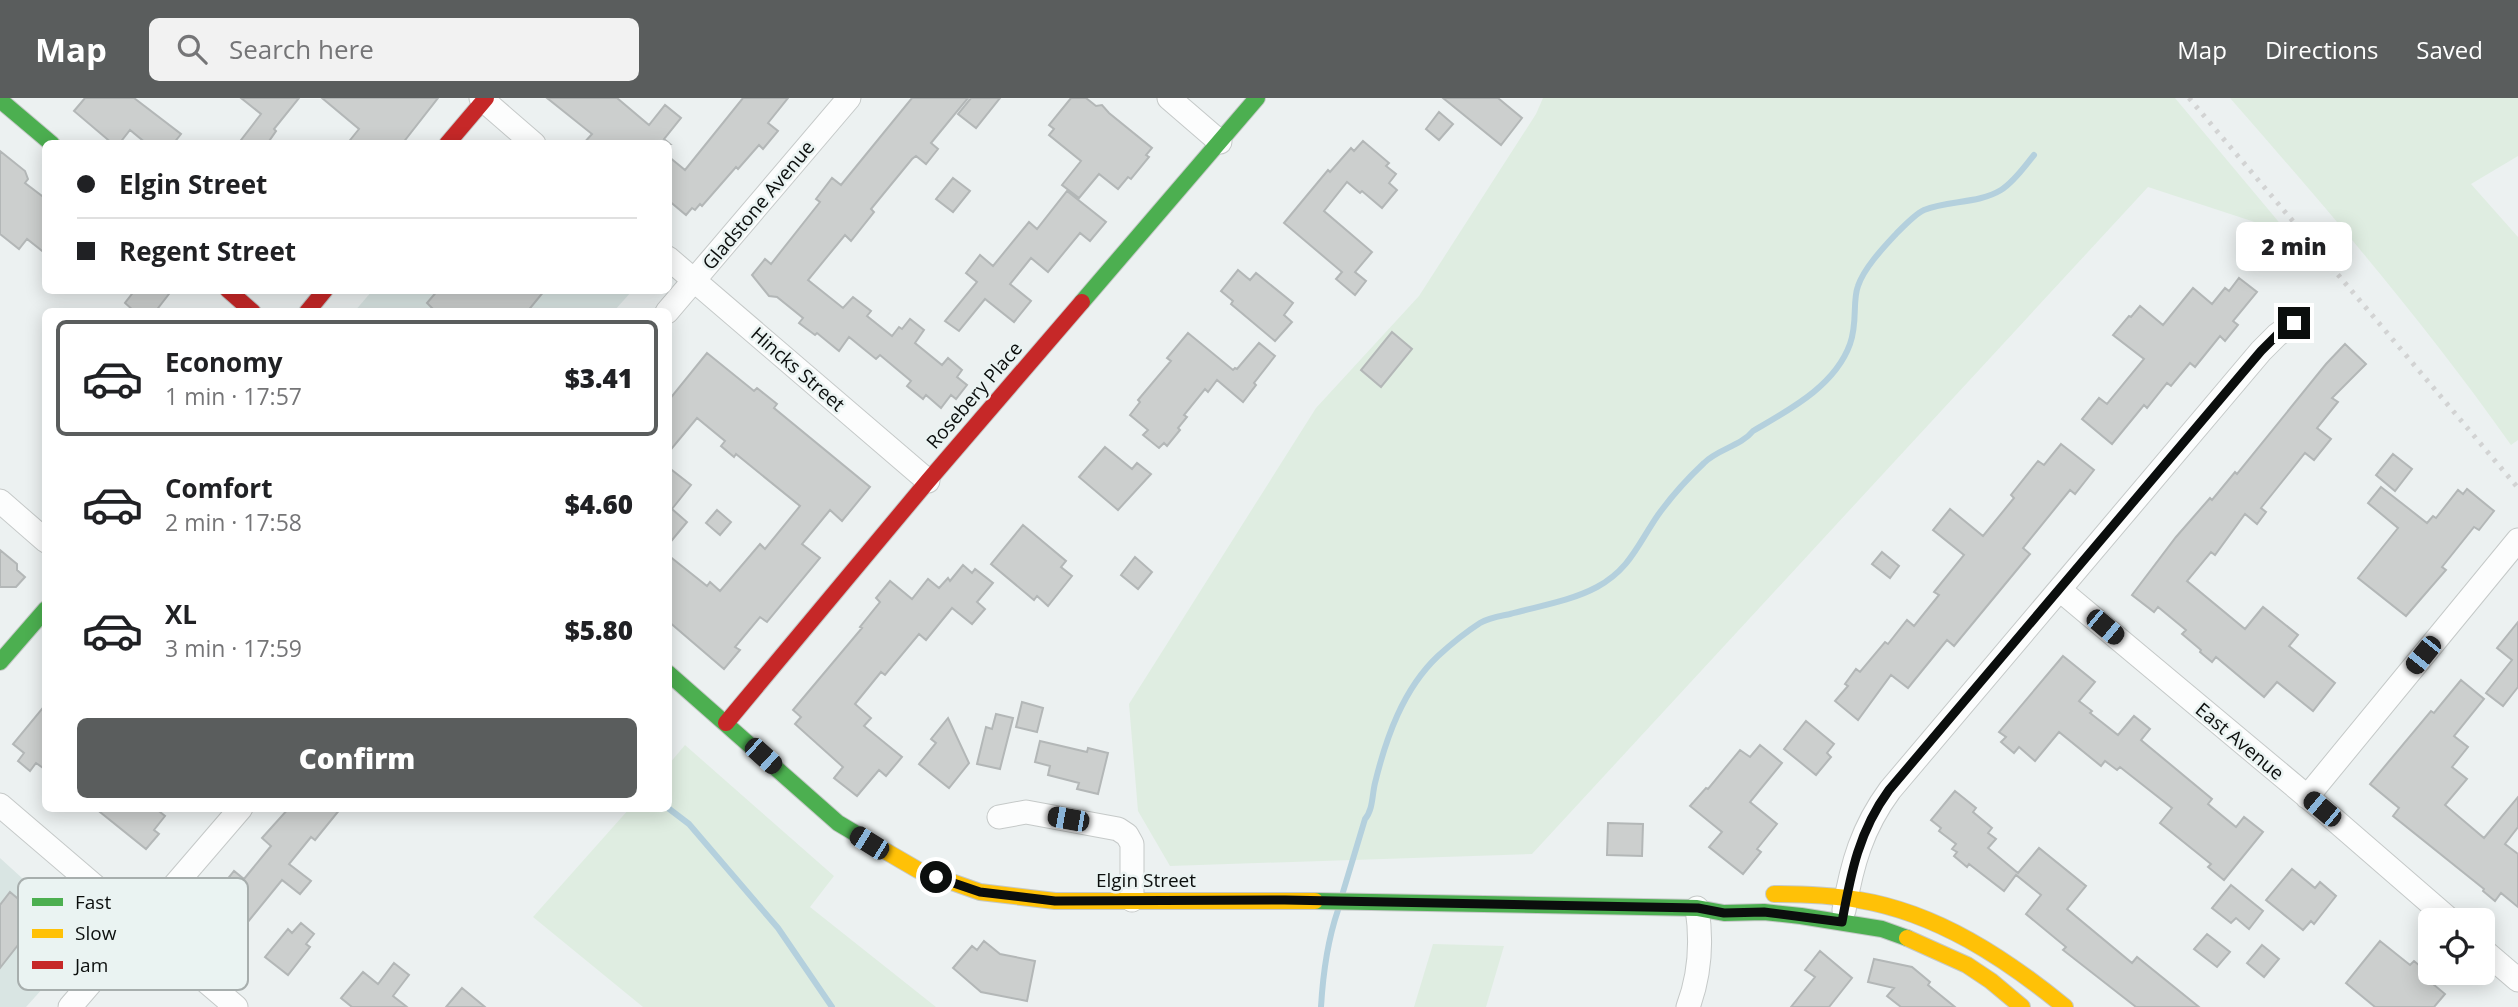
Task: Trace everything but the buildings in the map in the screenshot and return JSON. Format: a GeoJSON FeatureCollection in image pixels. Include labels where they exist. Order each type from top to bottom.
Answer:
{"type":"FeatureCollection","features":[{"type":"Feature","properties":{"kind":"street","name":"Gladstone Avenue"},"geometry":{"type":"LineString","coordinates":[[670,308],[849,98]]}},
{"type":"Feature","properties":{"kind":"street"},"geometry":{"type":"LineString","coordinates":[[1169,98],[1220,142]]}},
{"type":"Feature","properties":{"kind":"street","name":"Rosebery Place"},"geometry":{"type":"LineString","coordinates":[[726,723],[928,481],[1257,98]]}},
{"type":"Feature","properties":{"kind":"street"},"geometry":{"type":"LineString","coordinates":[[450,140],[483,99],[529,140]]}},
{"type":"Feature","properties":{"kind":"street"},"geometry":{"type":"LineString","coordinates":[[0,100],[47,140]]}},
{"type":"Feature","properties":{"kind":"street","name":"Hincks Street"},"geometry":{"type":"LineString","coordinates":[[672,261],[928,481]]}},
{"type":"Feature","properties":{"kind":"street"},"geometry":{"type":"LineString","coordinates":[[233,294],[248,308]]}},
{"type":"Feature","properties":{"kind":"street"},"geometry":{"type":"LineString","coordinates":[[310,308],[322,294]]}},
{"type":"Feature","properties":{"kind":"street"},"geometry":{"type":"LineString","coordinates":[[1842,922],[1858,845],[1877,807],[2261,351],[2294,323]]}},
{"type":"Feature","properties":{"kind":"street"},"geometry":{"type":"LineString","coordinates":[[0,502],[42,538]]}},
{"type":"Feature","properties":{"kind":"street"},"geometry":{"type":"LineString","coordinates":[[2307,797],[2518,540]]}},
{"type":"Feature","properties":{"kind":"street","name":"East Avenue"},"geometry":{"type":"LineString","coordinates":[[2060,590],[2436,908]]}},
{"type":"Feature","properties":{"kind":"street"},"geometry":{"type":"LineString","coordinates":[[0,662],[42,614]]}},
{"type":"Feature","properties":{"kind":"street","name":"Elgin Street"},"geometry":{"type":"LineString","coordinates":[[672,676],[838,823],[918,870],[980,892],[1055,901],[1285,900],[1698,908]]}},
{"type":"Feature","properties":{"kind":"street"},"geometry":{"type":"LineString","coordinates":[[0,805],[84,878]]}},
{"type":"Feature","properties":{"kind":"street"},"geometry":{"type":"LineString","coordinates":[[182,878],[238,812]]}},
{"type":"Feature","properties":{"kind":"street"},"geometry":{"type":"LineString","coordinates":[[999,817],[1026,812],[1118,829],[1128,835],[1132,844],[1132,900]]}},
{"type":"Feature","properties":{"kind":"street"},"geometry":{"type":"LineString","coordinates":[[1760,894],[1846,898],[1891,907],[1965,937],[2029,977],[2065,1007]]}},
{"type":"Feature","properties":{"kind":"street"},"geometry":{"type":"LineString","coordinates":[[1698,908],[1734,895]]}},
{"type":"Feature","properties":{"kind":"street"},"geometry":{"type":"LineString","coordinates":[[1698,908],[1724,913],[1764,912],[1882,929],[1949,957],[1991,981],[2022,1007]]}},
{"type":"Feature","properties":{"kind":"street"},"geometry":{"type":"LineString","coordinates":[[1688,1007],[1700,955],[1698,908]]}},
{"type":"Feature","properties":{"kind":"street"},"geometry":{"type":"LineString","coordinates":[[2495,960],[2518,980]]}},
{"type":"Feature","properties":{"kind":"street"},"geometry":{"type":"LineString","coordinates":[[70,1007],[85,990]]}},
{"type":"Feature","properties":{"kind":"street"},"geometry":{"type":"LineString","coordinates":[[216,990],[236,1007]]}},
{"type":"Feature","properties":{"kind":"shaded area"},"geometry":{"type":"Polygon","coordinates":[[[369,294],[629,294],[617,308],[357,308],[369,294]]]}},
{"type":"Feature","properties":{"kind":"shaded area"},"geometry":{"type":"Polygon","coordinates":[[[0,858],[22,878],[18,878],[18,990],[41,990],[26,1007],[0,1007],[0,858]]]}},
{"type":"Feature","properties":{"kind":"green space"},"geometry":{"type":"Polygon","coordinates":[[[1543,98],[2175,98],[2288,233],[2148,187],[1532,854],[1170,866],[1138,811],[1129,704],[1316,408],[1419,296],[1536,114],[1543,98]]]}},
{"type":"Feature","properties":{"kind":"green space"},"geometry":{"type":"Polygon","coordinates":[[[2230,98],[2518,98],[2518,156],[2471,184],[2518,237],[2518,440],[2511,445],[2410,311],[2230,98]]]}},
{"type":"Feature","properties":{"kind":"green space"},"geometry":{"type":"Polygon","coordinates":[[[685,745],[834,876],[810,907],[936,1007],[643,1007],[533,917],[626,812],[672,812],[672,760],[685,745]]]}},
{"type":"Feature","properties":{"kind":"green space"},"geometry":{"type":"Polygon","coordinates":[[[1433,944],[1504,946],[1486,1007],[1414,1007],[1433,944]]]}},
{"type":"Feature","properties":{"kind":"waterway"},"geometry":{"type":"LineString","coordinates":[[1343,892],[1371,807],[1379,766],[1391,732],[1415,683],[1438,656],[1483,621],[1577,596],[1597,587],[1618,572],[1668,501],[1704,463],[1796,405],[1834,372],[1850,344],[1856,292],[1861,279],[1874,258],[1902,228],[1924,210],[1983,198],[2001,190],[2034,155]]}},
{"type":"Feature","properties":{"kind":"waterway"},"geometry":{"type":"LineString","coordinates":[[672,811],[689,824],[778,928],[832,1007]]}},
{"type":"Feature","properties":{"kind":"waterway"},"geometry":{"type":"LineString","coordinates":[[1321,1007],[1326,958],[1338,910]]}},
{"type":"Feature","properties":{"kind":"railway"},"geometry":{"type":"LineString","coordinates":[[2189,98],[2518,488]]}},
{"type":"Feature","properties":{"kind":"traffic: fast"},"geometry":{"type":"LineString","coordinates":[[1082,302],[1257,98]]}},
{"type":"Feature","properties":{"kind":"traffic: fast"},"geometry":{"type":"LineString","coordinates":[[0,100],[47,140]]}},
{"type":"Feature","properties":{"kind":"traffic: fast"},"geometry":{"type":"LineString","coordinates":[[0,662],[42,614]]}},
{"type":"Feature","properties":{"kind":"traffic: fast"},"geometry":{"type":"LineString","coordinates":[[672,677],[838,823],[875,845]]}},
{"type":"Feature","properties":{"kind":"traffic: fast"},"geometry":{"type":"LineString","coordinates":[[1315,901],[1697,908],[1724,913],[1764,912],[1882,929],[1907,938]]}},
{"type":"Feature","properties":{"kind":"traffic: slow"},"geometry":{"type":"LineString","coordinates":[[875,845],[918,870],[980,892],[1055,901],[1315,901]]}},
{"type":"Feature","properties":{"kind":"traffic: slow"},"geometry":{"type":"LineString","coordinates":[[1774,894],[1848,898],[1916,915],[1994,955],[2065,1007]]}},
{"type":"Feature","properties":{"kind":"traffic: slow"},"geometry":{"type":"LineString","coordinates":[[1907,938],[1967,965],[2022,1007]]}},
{"type":"Feature","properties":{"kind":"traffic: jam"},"geometry":{"type":"LineString","coordinates":[[450,140],[486,98]]}},
{"type":"Feature","properties":{"kind":"traffic: jam"},"geometry":{"type":"LineString","coordinates":[[233,294],[248,308]]}},
{"type":"Feature","properties":{"kind":"traffic: jam"},"geometry":{"type":"LineString","coordinates":[[310,308],[322,294]]}},
{"type":"Feature","properties":{"kind":"traffic: jam"},"geometry":{"type":"LineString","coordinates":[[726,723],[1082,302]]}},
{"type":"Feature","properties":{"kind":"route"},"geometry":{"type":"LineString","coordinates":[[936,877],[998,896],[1055,901],[1285,900],[1698,908],[1724,913],[1764,912],[1842,922],[1858,845],[1877,807],[1889,790],[2261,351],[2294,323]]}}]}
